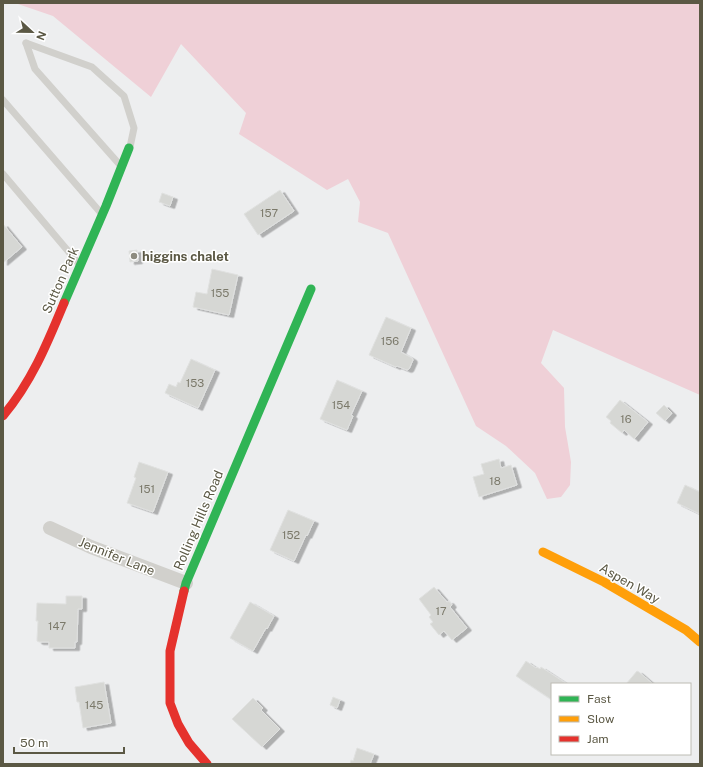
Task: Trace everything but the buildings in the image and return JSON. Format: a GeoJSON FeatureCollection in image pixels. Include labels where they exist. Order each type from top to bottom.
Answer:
{"type":"FeatureCollection","features":[{"type":"Feature","properties":{"kind":"street","name":"Sutton Park"},"geometry":{"type":"LineString","coordinates":[[3,416],[38,363],[102,216],[129,148]]}},
{"type":"Feature","properties":{"kind":"street","name":"Rolling Hills Road"},"geometry":{"type":"LineString","coordinates":[[207,764],[189,743],[178,724],[170,703],[170,651],[186,583],[311,289]]}},
{"type":"Feature","properties":{"kind":"street","name":"Jennifer Lane"},"geometry":{"type":"LineString","coordinates":[[50,528],[91,547],[186,583]]}},
{"type":"Feature","properties":{"kind":"street","name":"Aspen Way"},"geometry":{"type":"LineString","coordinates":[[542,552],[604,582],[686,630],[700,642]]}},
{"type":"Feature","properties":{"kind":"lane"},"geometry":{"type":"LineString","coordinates":[[122,167],[34,69],[26,43],[92,67],[124,96],[134,128],[129,148]]}},
{"type":"Feature","properties":{"kind":"lane"},"geometry":{"type":"LineString","coordinates":[[3,100],[102,216]]}},
{"type":"Feature","properties":{"kind":"lane"},"geometry":{"type":"LineString","coordinates":[[3,174],[80,266]]}},
{"type":"Feature","properties":{"kind":"shaded area"},"geometry":{"type":"Polygon","coordinates":[[[15,3],[700,3],[700,395],[553,330],[541,363],[564,388],[565,427],[571,462],[570,485],[561,497],[547,499],[535,473],[506,446],[476,426],[388,233],[358,222],[360,202],[348,179],[327,190],[239,134],[246,113],[181,44],[151,97],[53,16],[15,3]]]}},
{"type":"Feature","properties":{"kind":"traffic: fast"},"geometry":{"type":"LineString","coordinates":[[64,303],[106,206],[129,148]]}},
{"type":"Feature","properties":{"kind":"traffic: fast"},"geometry":{"type":"LineString","coordinates":[[184,591],[186,583],[311,289]]}},
{"type":"Feature","properties":{"kind":"traffic: slow"},"geometry":{"type":"LineString","coordinates":[[543,552],[604,582],[686,630],[700,642]]}},
{"type":"Feature","properties":{"kind":"traffic: jam"},"geometry":{"type":"LineString","coordinates":[[3,416],[31,376],[45,348],[64,303]]}},
{"type":"Feature","properties":{"kind":"traffic: jam"},"geometry":{"type":"LineString","coordinates":[[184,591],[170,651],[170,703],[178,724],[189,743],[207,764]]}},
{"type":"Feature","properties":{"kind":"place","name":"higgins chalet"},"geometry":{"type":"Point","coordinates":[134,256]}}]}
